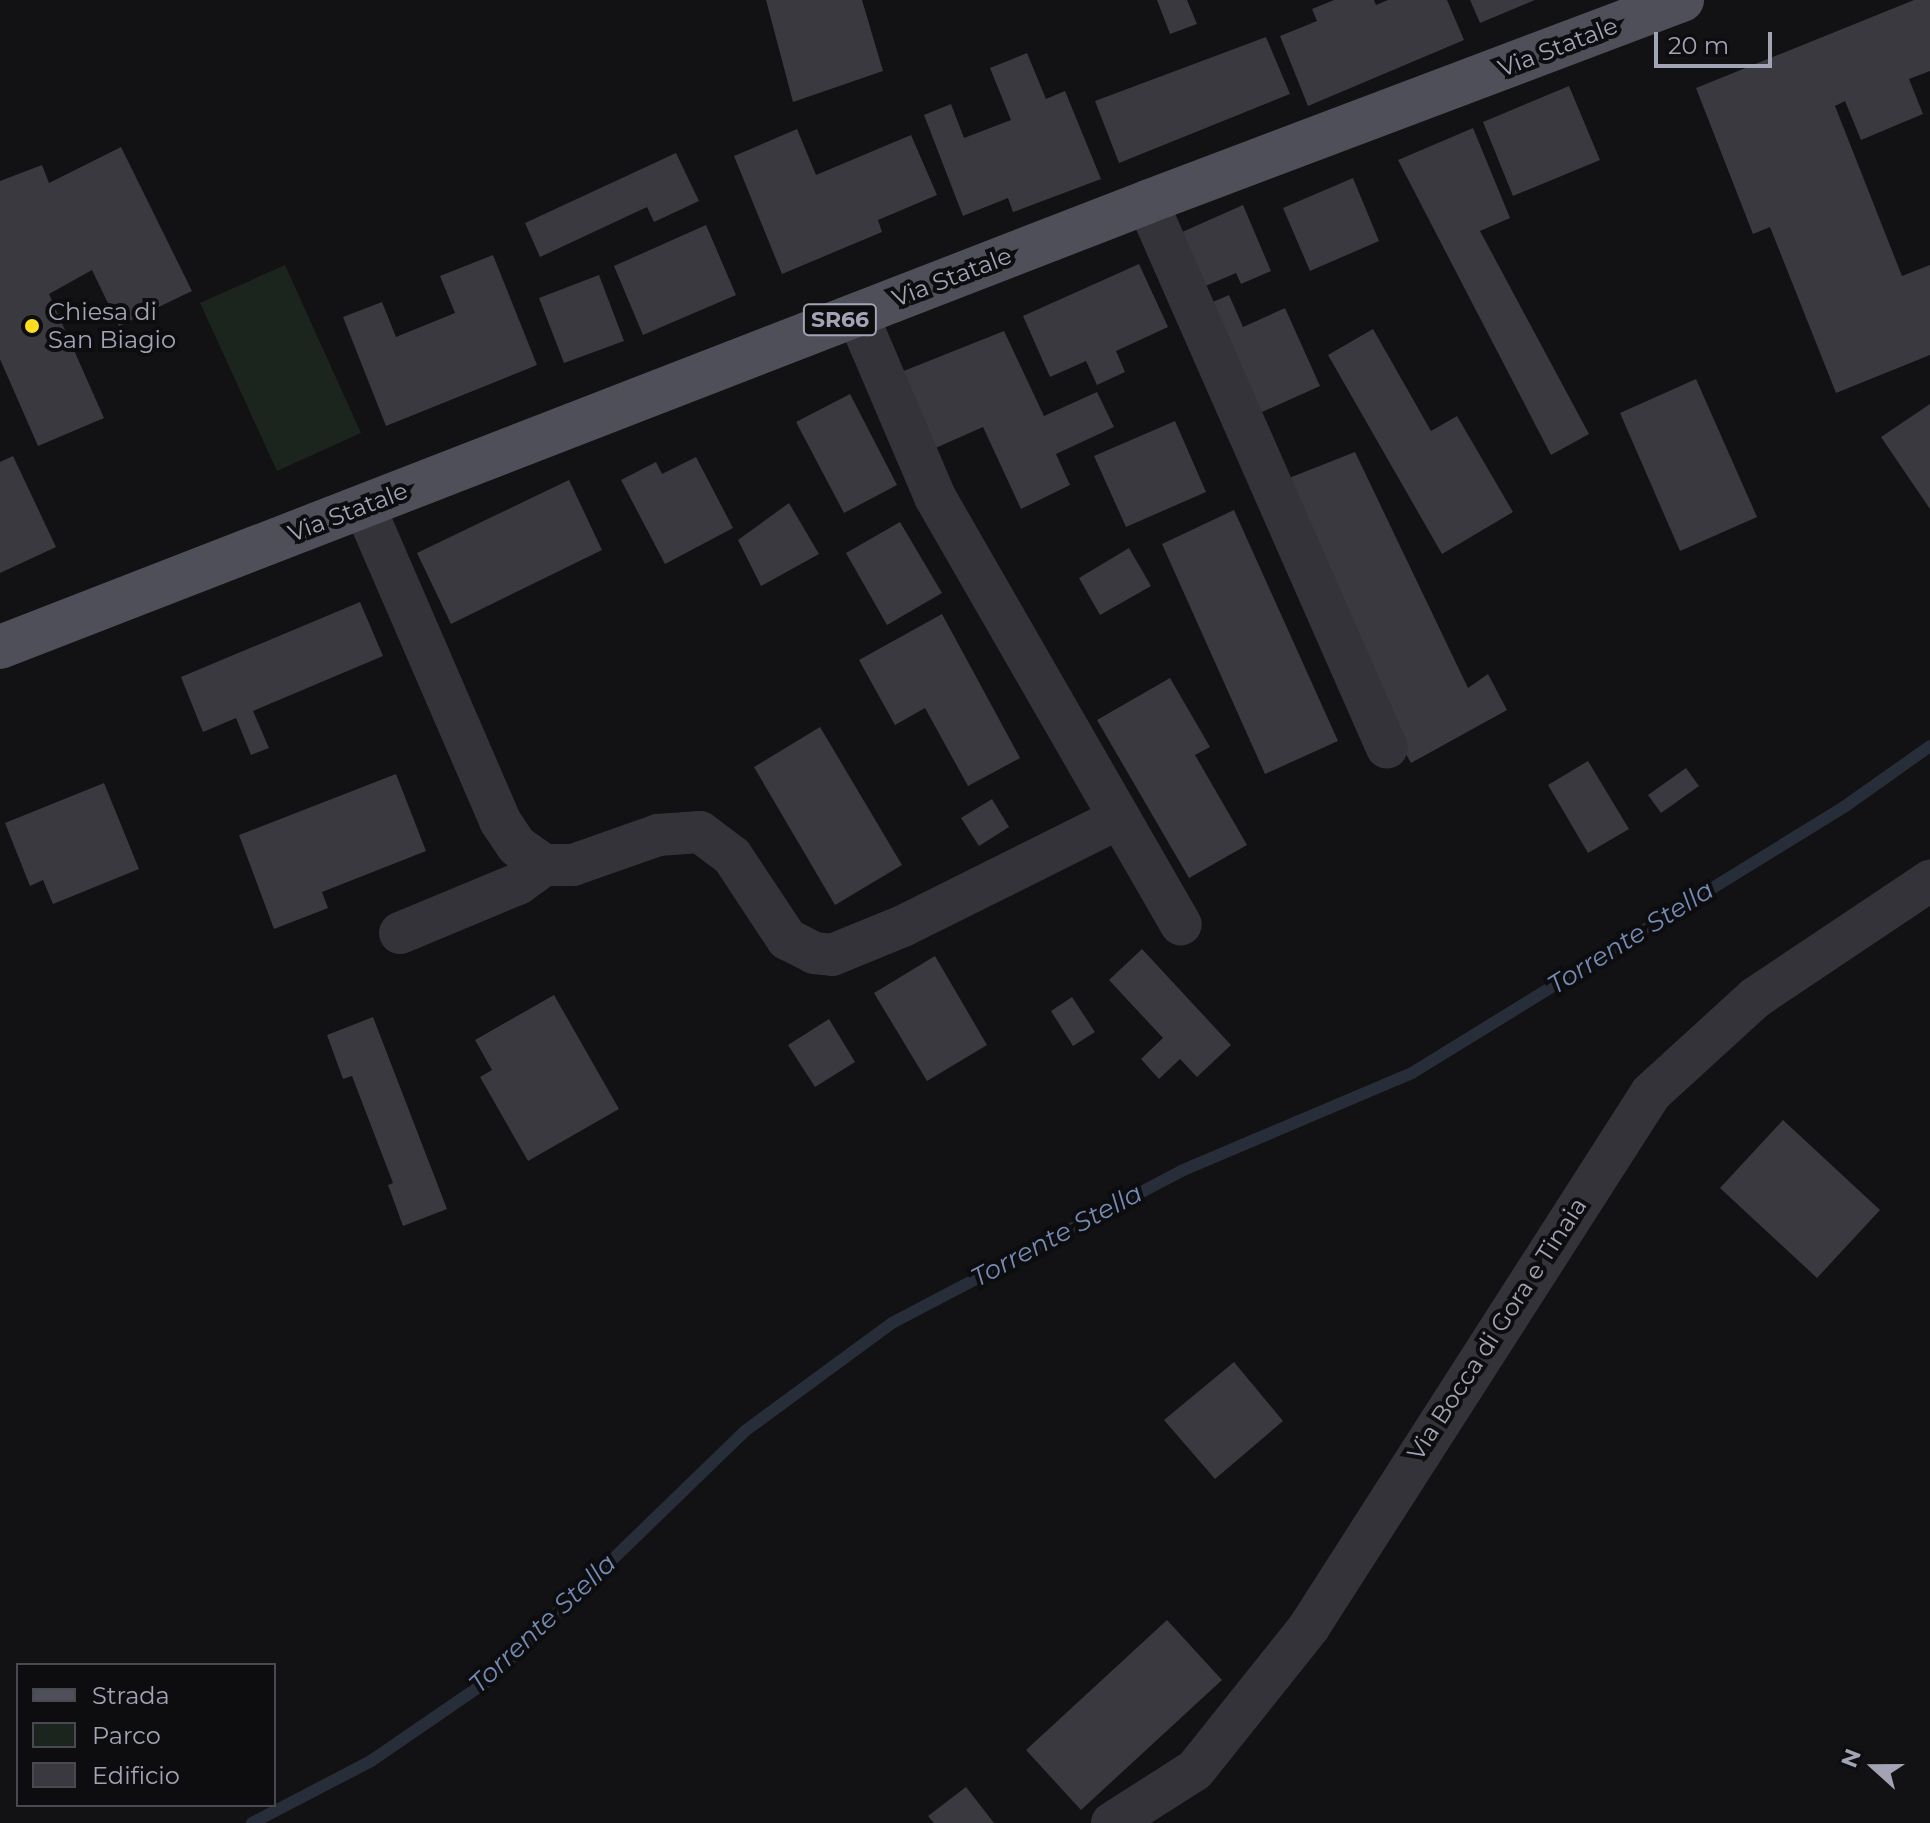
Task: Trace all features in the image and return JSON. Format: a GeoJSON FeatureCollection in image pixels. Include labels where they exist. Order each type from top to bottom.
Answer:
{"type":"FeatureCollection","features":[{"type":"Feature","properties":{"kind":"main road","name":"Via Statale"},"geometry":{"type":"LineString","coordinates":[[0,647],[1147,202],[1682,0]]}},
{"type":"Feature","properties":{"kind":"street"},"geometry":{"type":"LineString","coordinates":[[1147,202],[1387,748]]}},
{"type":"Feature","properties":{"kind":"street"},"geometry":{"type":"LineString","coordinates":[[857,314],[935,497],[1181,924]]}},
{"type":"Feature","properties":{"kind":"street"},"geometry":{"type":"LineString","coordinates":[[364,506],[500,821],[517,846],[544,865],[573,865],[658,835],[700,832],[732,856],[787,939],[814,953],[832,955],[903,926],[1120,818]]}},
{"type":"Feature","properties":{"kind":"street"},"geometry":{"type":"LineString","coordinates":[[400,933],[518,884],[544,865]]}},
{"type":"Feature","properties":{"kind":"street","name":"Via Bocca di Gora e Tinaia"},"geometry":{"type":"LineString","coordinates":[[1112,1823],[1195,1770],[1309,1627],[1651,1093],[1755,998],[1930,881]]}},
{"type":"Feature","properties":{"kind":"green space"},"geometry":{"type":"Polygon","coordinates":[[[285,265],[361,433],[277,471],[200,303],[285,265]]]}},
{"type":"Feature","properties":{"kind":"building"},"geometry":{"type":"Polygon","coordinates":[[[766,0],[862,0],[883,71],[793,102],[766,0]]]}},
{"type":"Feature","properties":{"kind":"building"},"geometry":{"type":"Polygon","coordinates":[[[1157,0],[1187,0],[1197,24],[1170,34],[1157,0]]]}},
{"type":"Feature","properties":{"kind":"building"},"geometry":{"type":"Polygon","coordinates":[[[1334,0],[1374,0],[1376,5],[1388,0],[1447,0],[1464,40],[1308,106],[1280,36],[1317,21],[1312,9],[1334,0]]]}},
{"type":"Feature","properties":{"kind":"building"},"geometry":{"type":"Polygon","coordinates":[[[1470,0],[1535,0],[1480,23],[1470,0]]]}},
{"type":"Feature","properties":{"kind":"building"},"geometry":{"type":"Polygon","coordinates":[[[1914,0],[1930,0],[1930,71],[1909,79],[1923,114],[1861,140],[1845,101],[1835,106],[1902,276],[1930,265],[1930,355],[1836,393],[1770,227],[1753,234],[1696,88],[1914,0]]]}},
{"type":"Feature","properties":{"kind":"building"},"geometry":{"type":"Polygon","coordinates":[[[1266,37],[1290,94],[1119,163],[1095,101],[1266,37]]]}},
{"type":"Feature","properties":{"kind":"building"},"geometry":{"type":"Polygon","coordinates":[[[1027,53],[1046,99],[1065,91],[1101,179],[1013,212],[1008,198],[963,216],[924,115],[951,104],[964,138],[1011,120],[990,68],[1027,53]]]}},
{"type":"Feature","properties":{"kind":"building"},"geometry":{"type":"Polygon","coordinates":[[[1569,86],[1600,160],[1513,196],[1483,122],[1569,86]]]}},
{"type":"Feature","properties":{"kind":"building"},"geometry":{"type":"Polygon","coordinates":[[[1473,128],[1510,218],[1480,231],[1589,434],[1551,455],[1398,160],[1473,128]]]}},
{"type":"Feature","properties":{"kind":"building"},"geometry":{"type":"Polygon","coordinates":[[[797,129],[816,175],[911,135],[937,195],[878,220],[882,232],[782,274],[734,156],[797,129]]]}},
{"type":"Feature","properties":{"kind":"building"},"geometry":{"type":"Polygon","coordinates":[[[121,147],[192,291],[119,326],[92,270],[49,294],[104,418],[38,446],[0,359],[0,181],[42,165],[49,183],[121,147]]]}},
{"type":"Feature","properties":{"kind":"building"},"geometry":{"type":"Polygon","coordinates":[[[676,153],[699,201],[654,222],[647,207],[540,257],[525,223],[676,153]]]}},
{"type":"Feature","properties":{"kind":"building"},"geometry":{"type":"Polygon","coordinates":[[[1353,178],[1379,241],[1310,271],[1283,208],[1353,178]]]}},
{"type":"Feature","properties":{"kind":"building"},"geometry":{"type":"Polygon","coordinates":[[[1243,205],[1271,271],[1241,284],[1236,273],[1194,291],[1171,237],[1243,205]]]}},
{"type":"Feature","properties":{"kind":"building"},"geometry":{"type":"Polygon","coordinates":[[[706,225],[736,295],[643,335],[614,266],[706,225]]]}},
{"type":"Feature","properties":{"kind":"building"},"geometry":{"type":"Polygon","coordinates":[[[493,255],[537,365],[386,426],[343,317],[382,302],[396,337],[455,313],[440,276],[493,255]]]}},
{"type":"Feature","properties":{"kind":"building"},"geometry":{"type":"Polygon","coordinates":[[[1139,264],[1168,327],[1116,351],[1125,372],[1097,385],[1086,361],[1050,377],[1023,316],[1139,264]]]}},
{"type":"Feature","properties":{"kind":"building"},"geometry":{"type":"Polygon","coordinates":[[[599,275],[624,341],[564,363],[539,298],[599,275]]]}},
{"type":"Feature","properties":{"kind":"building"},"geometry":{"type":"Polygon","coordinates":[[[1229,295],[1243,327],[1285,308],[1320,386],[1251,417],[1201,307],[1229,295]]]}},
{"type":"Feature","properties":{"kind":"building"},"geometry":{"type":"Polygon","coordinates":[[[1373,329],[1431,431],[1457,416],[1513,512],[1442,554],[1328,355],[1373,329]]]}},
{"type":"Feature","properties":{"kind":"building"},"geometry":{"type":"Polygon","coordinates":[[[1004,331],[1044,416],[1097,392],[1114,427],[1056,454],[1070,485],[1021,509],[983,427],[922,454],[891,376],[1004,331]]]}},
{"type":"Feature","properties":{"kind":"building"},"geometry":{"type":"Polygon","coordinates":[[[1696,379],[1757,517],[1680,551],[1620,413],[1696,379]]]}},
{"type":"Feature","properties":{"kind":"building"},"geometry":{"type":"Polygon","coordinates":[[[850,394],[897,485],[844,513],[796,422],[850,394]]]}},
{"type":"Feature","properties":{"kind":"building"},"geometry":{"type":"Polygon","coordinates":[[[1930,404],[1930,509],[1881,437],[1930,404]]]}},
{"type":"Feature","properties":{"kind":"building"},"geometry":{"type":"Polygon","coordinates":[[[1175,421],[1206,492],[1126,527],[1094,456],[1175,421]]]}},
{"type":"Feature","properties":{"kind":"building"},"geometry":{"type":"Polygon","coordinates":[[[1355,452],[1468,688],[1488,674],[1507,710],[1411,763],[1386,718],[1289,478],[1355,452]]]}},
{"type":"Feature","properties":{"kind":"building"},"geometry":{"type":"Polygon","coordinates":[[[13,456],[56,547],[0,573],[0,462],[13,456]]]}},
{"type":"Feature","properties":{"kind":"building"},"geometry":{"type":"Polygon","coordinates":[[[696,457],[733,528],[665,564],[621,480],[656,462],[662,474],[696,457]]]}},
{"type":"Feature","properties":{"kind":"building"},"geometry":{"type":"Polygon","coordinates":[[[569,480],[602,550],[451,624],[417,553],[569,480]]]}},
{"type":"Feature","properties":{"kind":"building"},"geometry":{"type":"Polygon","coordinates":[[[789,503],[819,554],[761,586],[738,540],[789,503]]]}},
{"type":"Feature","properties":{"kind":"building"},"geometry":{"type":"Polygon","coordinates":[[[1234,510],[1338,741],[1265,774],[1162,544],[1234,510]]]}},
{"type":"Feature","properties":{"kind":"building"},"geometry":{"type":"Polygon","coordinates":[[[900,522],[942,593],[887,625],[846,553],[900,522]]]}},
{"type":"Feature","properties":{"kind":"building"},"geometry":{"type":"Polygon","coordinates":[[[1129,548],[1151,586],[1100,615],[1079,578],[1129,548]]]}},
{"type":"Feature","properties":{"kind":"building"},"geometry":{"type":"Polygon","coordinates":[[[360,602],[383,656],[253,711],[269,748],[251,755],[236,718],[203,732],[181,677],[360,602]]]}},
{"type":"Feature","properties":{"kind":"building"},"geometry":{"type":"Polygon","coordinates":[[[942,614],[1020,758],[968,786],[925,708],[895,725],[859,660],[942,614]]]}},
{"type":"Feature","properties":{"kind":"building"},"geometry":{"type":"Polygon","coordinates":[[[1170,678],[1210,747],[1195,755],[1247,845],[1189,878],[1097,720],[1170,678]]]}},
{"type":"Feature","properties":{"kind":"building"},"geometry":{"type":"Polygon","coordinates":[[[820,727],[902,865],[835,905],[754,767],[820,727]]]}},
{"type":"Feature","properties":{"kind":"building"},"geometry":{"type":"Polygon","coordinates":[[[1588,761],[1629,829],[1588,853],[1548,785],[1588,761]]]}},
{"type":"Feature","properties":{"kind":"building"},"geometry":{"type":"Polygon","coordinates":[[[1686,768],[1699,786],[1661,813],[1648,795],[1686,768]]]}},
{"type":"Feature","properties":{"kind":"building"},"geometry":{"type":"Polygon","coordinates":[[[396,774],[426,851],[322,892],[328,908],[274,929],[239,835],[396,774]]]}},
{"type":"Feature","properties":{"kind":"building"},"geometry":{"type":"Polygon","coordinates":[[[104,783],[139,869],[53,904],[43,880],[30,886],[5,823],[104,783]]]}},
{"type":"Feature","properties":{"kind":"building"},"geometry":{"type":"Polygon","coordinates":[[[992,799],[1009,827],[979,846],[961,818],[992,799]]]}},
{"type":"Feature","properties":{"kind":"building"},"geometry":{"type":"Polygon","coordinates":[[[1142,949],[1231,1045],[1197,1077],[1180,1059],[1159,1079],[1141,1059],[1163,1038],[1109,980],[1142,949]]]}},
{"type":"Feature","properties":{"kind":"building"},"geometry":{"type":"Polygon","coordinates":[[[935,956],[987,1045],[927,1081],[874,993],[935,956]]]}},
{"type":"Feature","properties":{"kind":"building"},"geometry":{"type":"Polygon","coordinates":[[[554,995],[619,1109],[528,1161],[480,1077],[492,1070],[475,1040],[554,995]]]}},
{"type":"Feature","properties":{"kind":"building"},"geometry":{"type":"Polygon","coordinates":[[[1072,997],[1095,1032],[1073,1046],[1051,1011],[1072,997]]]}},
{"type":"Feature","properties":{"kind":"building"},"geometry":{"type":"Polygon","coordinates":[[[373,1017],[447,1209],[403,1226],[388,1185],[393,1183],[352,1076],[343,1079],[327,1035],[373,1017]]]}},
{"type":"Feature","properties":{"kind":"building"},"geometry":{"type":"Polygon","coordinates":[[[829,1019],[855,1062],[815,1087],[788,1045],[829,1019]]]}},
{"type":"Feature","properties":{"kind":"building"},"geometry":{"type":"Polygon","coordinates":[[[1783,1120],[1880,1210],[1817,1278],[1720,1188],[1783,1120]]]}},
{"type":"Feature","properties":{"kind":"building"},"geometry":{"type":"Polygon","coordinates":[[[1234,1362],[1283,1421],[1215,1479],[1164,1420],[1234,1362]]]}},
{"type":"Feature","properties":{"kind":"building"},"geometry":{"type":"Polygon","coordinates":[[[1167,1620],[1222,1680],[1081,1810],[1026,1750],[1167,1620]]]}},
{"type":"Feature","properties":{"kind":"building"},"geometry":{"type":"Polygon","coordinates":[[[966,1787],[994,1823],[934,1823],[928,1816],[966,1787]]]}},
{"type":"Feature","properties":{"kind":"waterway","name":"Torrente Stella"},"geometry":{"type":"LineString","coordinates":[[252,1823],[371,1761],[486,1682],[745,1431],[892,1323],[1181,1171],[1412,1073],[1844,807],[1930,746]]}},
{"type":"Feature","properties":{"kind":"place","name":"Chiesa di San Biagio"},"geometry":{"type":"Point","coordinates":[32,326]}}]}
